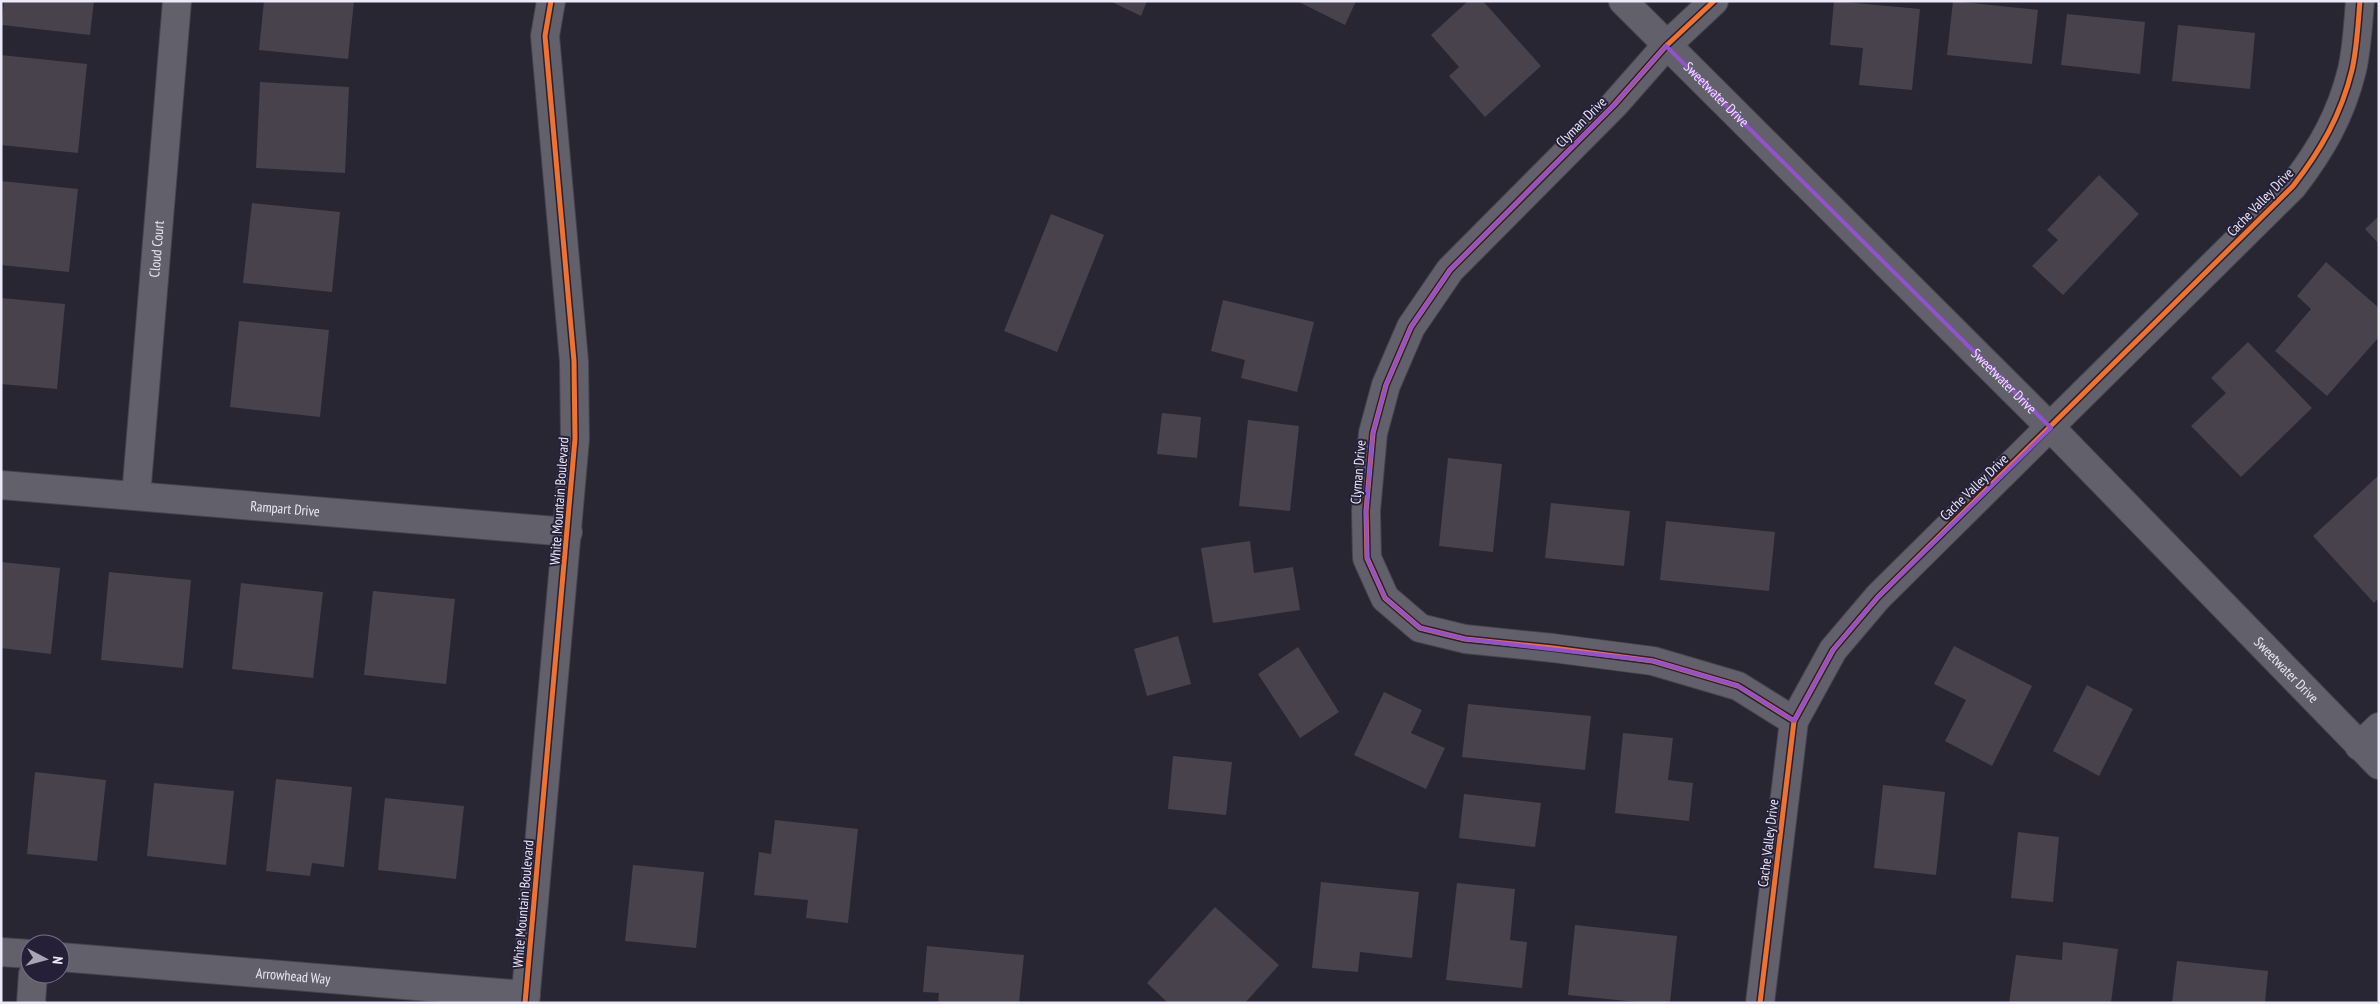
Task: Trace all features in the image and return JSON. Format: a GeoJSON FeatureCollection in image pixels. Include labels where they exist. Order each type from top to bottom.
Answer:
{"type":"FeatureCollection","features":[{"type":"Feature","properties":{"kind":"street","name":"Cloud Court"},"geometry":{"type":"LineString","coordinates":[[136,496],[177,1]]}},
{"type":"Feature","properties":{"kind":"street","name":"White Mountain Boulevard"},"geometry":{"type":"LineString","coordinates":[[526,999],[576,439],[574,361],[545,36],[551,1]]}},
{"type":"Feature","properties":{"kind":"street","name":"Sweetwater Drive"},"geometry":{"type":"LineString","coordinates":[[1623,1],[2051,428],[2379,765]]}},
{"type":"Feature","properties":{"kind":"street","name":"Clyman Drive"},"geometry":{"type":"LineString","coordinates":[[1714,1],[1666,46],[1614,105],[1450,270],[1410,327],[1386,385],[1373,432],[1366,511],[1367,558],[1385,598],[1420,628],[1465,639],[1553,648],[1653,662],[1738,686],[1794,721]]}},
{"type":"Feature","properties":{"kind":"street","name":"Cache Valley Drive"},"geometry":{"type":"LineString","coordinates":[[1760,1003],[1794,721],[1833,650],[1878,597],[2294,186],[2318,154],[2338,116],[2352,69],[2360,1]]}},
{"type":"Feature","properties":{"kind":"street","name":"Rampart Drive"},"geometry":{"type":"LineString","coordinates":[[1,485],[568,532]]}},
{"type":"Feature","properties":{"kind":"street"},"geometry":{"type":"LineString","coordinates":[[2359,746],[2379,727]]}},
{"type":"Feature","properties":{"kind":"street"},"geometry":{"type":"LineString","coordinates":[[1,952],[20,953]]}},
{"type":"Feature","properties":{"kind":"street","name":"Arrowhead Way"},"geometry":{"type":"LineString","coordinates":[[70,957],[526,999]]}},
{"type":"Feature","properties":{"kind":"street"},"geometry":{"type":"LineString","coordinates":[[31,1003],[32,984]]}},
{"type":"Feature","properties":{"kind":"highlighted area"},"geometry":{"type":"Polygon","coordinates":[[[1666,46],[2051,428],[1878,597],[1833,650],[1794,721],[1738,686],[1653,661],[1465,639],[1420,628],[1385,598],[1367,558],[1366,511],[1373,433],[1386,385],[1411,327],[1450,270],[1614,105],[1666,46]]]}},
{"type":"Feature","properties":{"kind":"building"},"geometry":{"type":"Polygon","coordinates":[[[4,1],[94,1],[90,35],[2,25],[4,1]]]}},
{"type":"Feature","properties":{"kind":"building"},"geometry":{"type":"Polygon","coordinates":[[[264,1],[354,1],[348,59],[259,50],[264,1]]]}},
{"type":"Feature","properties":{"kind":"building"},"geometry":{"type":"Polygon","coordinates":[[[1110,1],[1147,1],[1141,16],[1110,1]]]}},
{"type":"Feature","properties":{"kind":"building"},"geometry":{"type":"Polygon","coordinates":[[[1297,1],[1356,1],[1345,25],[1297,1]]]}},
{"type":"Feature","properties":{"kind":"building"},"geometry":{"type":"Polygon","coordinates":[[[1468,1],[1483,1],[1541,66],[1485,117],[1449,76],[1459,67],[1431,35],[1468,1]]]}},
{"type":"Feature","properties":{"kind":"building"},"geometry":{"type":"Polygon","coordinates":[[[1834,1],[1920,9],[1912,90],[1859,85],[1863,48],[1830,45],[1834,1]]]}},
{"type":"Feature","properties":{"kind":"building"},"geometry":{"type":"Polygon","coordinates":[[[1953,1],[2038,10],[2032,64],[1947,55],[1953,1]]]}},
{"type":"Feature","properties":{"kind":"building"},"geometry":{"type":"Polygon","coordinates":[[[2067,14],[2145,22],[2140,74],[2061,65],[2067,14]]]}},
{"type":"Feature","properties":{"kind":"building"},"geometry":{"type":"Polygon","coordinates":[[[2178,25],[2255,33],[2250,89],[2172,81],[2178,25]]]}},
{"type":"Feature","properties":{"kind":"building"},"geometry":{"type":"Polygon","coordinates":[[[1,55],[87,64],[78,153],[1,145],[1,55]]]}},
{"type":"Feature","properties":{"kind":"building"},"geometry":{"type":"Polygon","coordinates":[[[260,82],[349,87],[345,173],[256,168],[260,82]]]}},
{"type":"Feature","properties":{"kind":"building"},"geometry":{"type":"Polygon","coordinates":[[[2099,175],[2139,214],[2063,295],[2032,266],[2058,240],[2047,230],[2099,175]]]}},
{"type":"Feature","properties":{"kind":"building"},"geometry":{"type":"Polygon","coordinates":[[[1,181],[78,189],[69,272],[1,265],[1,181]]]}},
{"type":"Feature","properties":{"kind":"building"},"geometry":{"type":"Polygon","coordinates":[[[252,203],[340,212],[332,292],[243,283],[252,203]]]}},
{"type":"Feature","properties":{"kind":"building"},"geometry":{"type":"Polygon","coordinates":[[[1051,214],[1104,235],[1057,352],[1004,331],[1051,214]]]}},
{"type":"Feature","properties":{"kind":"building"},"geometry":{"type":"Polygon","coordinates":[[[2379,216],[2379,244],[2365,229],[2379,216]]]}},
{"type":"Feature","properties":{"kind":"building"},"geometry":{"type":"Polygon","coordinates":[[[2326,262],[2379,308],[2379,337],[2327,396],[2275,351],[2311,309],[2297,296],[2326,262]]]}},
{"type":"Feature","properties":{"kind":"building"},"geometry":{"type":"Polygon","coordinates":[[[1,298],[65,304],[57,389],[1,384],[1,298]]]}},
{"type":"Feature","properties":{"kind":"building"},"geometry":{"type":"Polygon","coordinates":[[[1223,300],[1314,322],[1297,392],[1241,378],[1245,360],[1211,351],[1223,300]]]}},
{"type":"Feature","properties":{"kind":"building"},"geometry":{"type":"Polygon","coordinates":[[[239,321],[329,330],[320,417],[230,407],[239,321]]]}},
{"type":"Feature","properties":{"kind":"building"},"geometry":{"type":"Polygon","coordinates":[[[2248,342],[2312,408],[2241,477],[2191,426],[2226,393],[2211,378],[2248,342]]]}},
{"type":"Feature","properties":{"kind":"building"},"geometry":{"type":"Polygon","coordinates":[[[1162,413],[1201,417],[1197,458],[1157,454],[1162,413]]]}},
{"type":"Feature","properties":{"kind":"building"},"geometry":{"type":"Polygon","coordinates":[[[1248,420],[1299,426],[1290,511],[1239,506],[1248,420]]]}},
{"type":"Feature","properties":{"kind":"building"},"geometry":{"type":"Polygon","coordinates":[[[1448,458],[1502,464],[1493,552],[1439,546],[1448,458]]]}},
{"type":"Feature","properties":{"kind":"building"},"geometry":{"type":"Polygon","coordinates":[[[2379,475],[2379,598],[2374,603],[2313,536],[2379,475]]]}},
{"type":"Feature","properties":{"kind":"building"},"geometry":{"type":"Polygon","coordinates":[[[1551,503],[1630,511],[1624,566],[1545,558],[1551,503]]]}},
{"type":"Feature","properties":{"kind":"building"},"geometry":{"type":"Polygon","coordinates":[[[1666,521],[1775,532],[1769,591],[1660,580],[1666,521]]]}},
{"type":"Feature","properties":{"kind":"building"},"geometry":{"type":"Polygon","coordinates":[[[1250,541],[1254,573],[1293,567],[1300,610],[1213,623],[1201,548],[1250,541]]]}},
{"type":"Feature","properties":{"kind":"building"},"geometry":{"type":"Polygon","coordinates":[[[1,562],[60,568],[51,654],[1,648],[1,562]]]}},
{"type":"Feature","properties":{"kind":"building"},"geometry":{"type":"Polygon","coordinates":[[[109,572],[191,580],[183,668],[101,660],[109,572]]]}},
{"type":"Feature","properties":{"kind":"building"},"geometry":{"type":"Polygon","coordinates":[[[241,583],[323,592],[313,678],[232,669],[241,583]]]}},
{"type":"Feature","properties":{"kind":"building"},"geometry":{"type":"Polygon","coordinates":[[[373,591],[455,599],[446,684],[364,675],[373,591]]]}},
{"type":"Feature","properties":{"kind":"building"},"geometry":{"type":"Polygon","coordinates":[[[1178,636],[1191,684],[1147,696],[1134,649],[1178,636]]]}},
{"type":"Feature","properties":{"kind":"building"},"geometry":{"type":"Polygon","coordinates":[[[1954,646],[2032,686],[1992,766],[1945,741],[1966,700],[1934,684],[1954,646]]]}},
{"type":"Feature","properties":{"kind":"building"},"geometry":{"type":"Polygon","coordinates":[[[1298,647],[1339,712],[1300,738],[1258,674],[1298,647]]]}},
{"type":"Feature","properties":{"kind":"building"},"geometry":{"type":"Polygon","coordinates":[[[2087,685],[2133,709],[2099,776],[2053,751],[2087,685]]]}},
{"type":"Feature","properties":{"kind":"building"},"geometry":{"type":"Polygon","coordinates":[[[1384,692],[1422,710],[1411,733],[1445,748],[1426,789],[1354,755],[1384,692]]]}},
{"type":"Feature","properties":{"kind":"building"},"geometry":{"type":"Polygon","coordinates":[[[1468,704],[1591,716],[1585,770],[1462,757],[1468,704]]]}},
{"type":"Feature","properties":{"kind":"building"},"geometry":{"type":"Polygon","coordinates":[[[1623,733],[1673,738],[1668,780],[1693,783],[1689,821],[1615,813],[1623,733]]]}},
{"type":"Feature","properties":{"kind":"building"},"geometry":{"type":"Polygon","coordinates":[[[1173,756],[1232,762],[1226,815],[1168,809],[1173,756]]]}},
{"type":"Feature","properties":{"kind":"building"},"geometry":{"type":"Polygon","coordinates":[[[35,772],[106,780],[97,861],[27,854],[35,772]]]}},
{"type":"Feature","properties":{"kind":"building"},"geometry":{"type":"Polygon","coordinates":[[[276,779],[352,787],[344,867],[312,863],[310,876],[266,871],[276,779]]]}},
{"type":"Feature","properties":{"kind":"building"},"geometry":{"type":"Polygon","coordinates":[[[154,783],[234,791],[226,865],[147,856],[154,783]]]}},
{"type":"Feature","properties":{"kind":"building"},"geometry":{"type":"Polygon","coordinates":[[[1883,785],[1945,792],[1936,875],[1874,868],[1883,785]]]}},
{"type":"Feature","properties":{"kind":"building"},"geometry":{"type":"Polygon","coordinates":[[[1464,794],[1541,803],[1535,847],[1459,838],[1464,794]]]}},
{"type":"Feature","properties":{"kind":"building"},"geometry":{"type":"Polygon","coordinates":[[[385,798],[464,806],[456,879],[378,870],[385,798]]]}},
{"type":"Feature","properties":{"kind":"building"},"geometry":{"type":"Polygon","coordinates":[[[775,820],[858,829],[848,923],[806,918],[808,900],[754,895],[759,852],[771,854],[775,820]]]}},
{"type":"Feature","properties":{"kind":"building"},"geometry":{"type":"Polygon","coordinates":[[[2018,832],[2059,837],[2053,902],[2011,898],[2018,832]]]}},
{"type":"Feature","properties":{"kind":"building"},"geometry":{"type":"Polygon","coordinates":[[[633,865],[704,872],[696,948],[625,941],[633,865]]]}},
{"type":"Feature","properties":{"kind":"building"},"geometry":{"type":"Polygon","coordinates":[[[1321,882],[1419,892],[1412,958],[1360,952],[1358,972],[1312,968],[1321,882]]]}},
{"type":"Feature","properties":{"kind":"building"},"geometry":{"type":"Polygon","coordinates":[[[1457,883],[1515,889],[1510,940],[1527,942],[1522,988],[1446,980],[1457,883]]]}},
{"type":"Feature","properties":{"kind":"building"},"geometry":{"type":"Polygon","coordinates":[[[1215,907],[1279,965],[1245,1003],[1168,1003],[1147,983],[1215,907]]]}},
{"type":"Feature","properties":{"kind":"building"},"geometry":{"type":"Polygon","coordinates":[[[1575,925],[1677,936],[1670,1003],[1646,1003],[1568,995],[1575,925]]]}},
{"type":"Feature","properties":{"kind":"building"},"geometry":{"type":"Polygon","coordinates":[[[2063,942],[2118,949],[2111,1003],[2009,1003],[2016,955],[2062,960],[2063,942]]]}},
{"type":"Feature","properties":{"kind":"building"},"geometry":{"type":"Polygon","coordinates":[[[927,946],[1024,955],[1019,1003],[938,1003],[939,993],[923,992],[927,946]]]}},
{"type":"Feature","properties":{"kind":"building"},"geometry":{"type":"Polygon","coordinates":[[[2177,961],[2268,971],[2265,1003],[2172,1003],[2177,961]]]}},
{"type":"Feature","properties":{"kind":"cycle path"},"geometry":{"type":"LineString","coordinates":[[525,1003],[575,439],[574,361],[545,36],[551,1]]}},
{"type":"Feature","properties":{"kind":"cycle path"},"geometry":{"type":"LineString","coordinates":[[1714,1],[1666,46],[1614,105],[1450,270],[1411,327],[1386,385],[1373,433],[1366,511],[1367,558],[1385,598],[1420,628],[1465,639],[1653,661],[1738,686],[1794,721]]}},
{"type":"Feature","properties":{"kind":"cycle path"},"geometry":{"type":"LineString","coordinates":[[1760,1003],[1794,721],[1833,650],[1878,597],[2293,186],[2321,145],[2342,102],[2354,62],[2360,1]]}}]}
